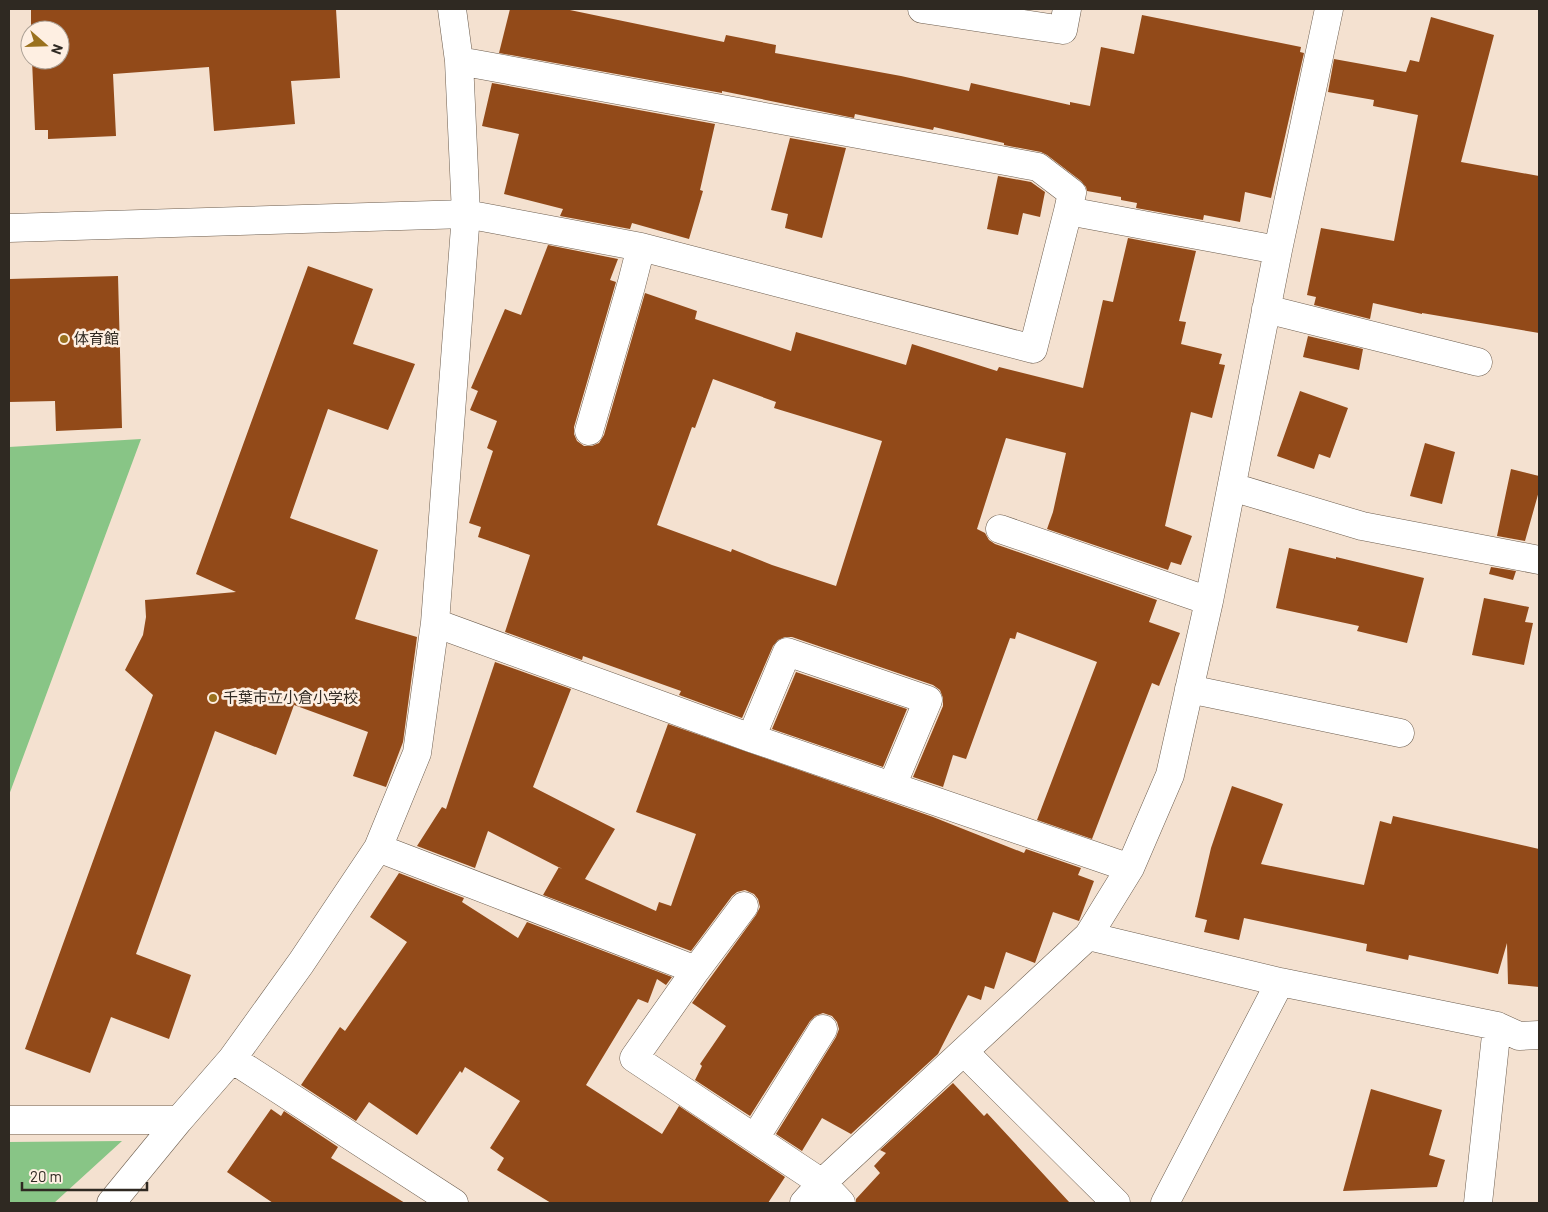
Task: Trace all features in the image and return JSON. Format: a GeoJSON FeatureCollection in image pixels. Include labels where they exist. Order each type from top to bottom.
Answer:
{"type":"FeatureCollection","features":[{"type":"Feature","properties":{"kind":"street"},"geometry":{"type":"LineString","coordinates":[[111,1203],[232,1059],[301,963],[378,848],[417,753],[435,623],[466,214],[459,61],[452,9]]}},
{"type":"Feature","properties":{"kind":"street"},"geometry":{"type":"LineString","coordinates":[[922,9],[1063,30],[1067,9]]}},
{"type":"Feature","properties":{"kind":"street"},"geometry":{"type":"LineString","coordinates":[[804,1203],[822,1184],[1088,936],[1130,868],[1170,775],[1209,602],[1278,250],[1330,9]]}},
{"type":"Feature","properties":{"kind":"street"},"geometry":{"type":"LineString","coordinates":[[9,228],[466,214],[641,247],[1032,349],[1072,193],[1038,168],[459,61]]}},
{"type":"Feature","properties":{"kind":"street"},"geometry":{"type":"LineString","coordinates":[[1068,211],[1278,250]]}},
{"type":"Feature","properties":{"kind":"street"},"geometry":{"type":"LineString","coordinates":[[589,431],[632,286],[641,247]]}},
{"type":"Feature","properties":{"kind":"street"},"geometry":{"type":"LineString","coordinates":[[1266,309],[1478,362]]}},
{"type":"Feature","properties":{"kind":"street"},"geometry":{"type":"LineString","coordinates":[[1232,487],[1362,526],[1539,560]]}},
{"type":"Feature","properties":{"kind":"street"},"geometry":{"type":"LineString","coordinates":[[1000,528],[1209,602]]}},
{"type":"Feature","properties":{"kind":"street"},"geometry":{"type":"LineString","coordinates":[[435,623],[751,738],[1130,868]]}},
{"type":"Feature","properties":{"kind":"street"},"geometry":{"type":"LineString","coordinates":[[751,738],[787,652],[928,700],[892,786]]}},
{"type":"Feature","properties":{"kind":"street"},"geometry":{"type":"LineString","coordinates":[[1189,689],[1400,733]]}},
{"type":"Feature","properties":{"kind":"street"},"geometry":{"type":"LineString","coordinates":[[378,848],[696,970]]}},
{"type":"Feature","properties":{"kind":"street"},"geometry":{"type":"LineString","coordinates":[[744,906],[634,1058],[822,1184],[842,1203]]}},
{"type":"Feature","properties":{"kind":"street"},"geometry":{"type":"LineString","coordinates":[[1088,936],[1280,982],[1497,1026],[1519,1036],[1539,1035]]}},
{"type":"Feature","properties":{"kind":"street"},"geometry":{"type":"LineString","coordinates":[[1165,1203],[1280,982]]}},
{"type":"Feature","properties":{"kind":"street"},"geometry":{"type":"LineString","coordinates":[[1478,1203],[1497,1026]]}},
{"type":"Feature","properties":{"kind":"street"},"geometry":{"type":"LineString","coordinates":[[755,1138],[823,1029]]}},
{"type":"Feature","properties":{"kind":"street"},"geometry":{"type":"LineString","coordinates":[[964,1052],[1116,1203]]}},
{"type":"Feature","properties":{"kind":"street"},"geometry":{"type":"LineString","coordinates":[[232,1059],[454,1203]]}},
{"type":"Feature","properties":{"kind":"street"},"geometry":{"type":"LineString","coordinates":[[9,1120],[179,1120]]}},
{"type":"Feature","properties":{"kind":"green space"},"geometry":{"type":"Polygon","coordinates":[[[141,439],[9,795],[9,447],[141,439]]]}},
{"type":"Feature","properties":{"kind":"green space"},"geometry":{"type":"Polygon","coordinates":[[[122,1141],[54,1203],[9,1203],[9,1142],[122,1141]]]}},
{"type":"Feature","properties":{"kind":"building"},"geometry":{"type":"Polygon","coordinates":[[[31,9],[336,9],[340,78],[291,81],[295,124],[214,131],[209,67],[113,74],[116,136],[48,139],[48,130],[35,130],[32,70],[70,70],[70,20],[31,20],[31,9]]]}},
{"type":"Feature","properties":{"kind":"building"},"geometry":{"type":"Polygon","coordinates":[[[510,9],[565,9],[724,42],[726,35],[776,45],[775,53],[901,76],[969,91],[971,83],[1070,105],[1070,102],[1090,106],[1101,47],[1134,54],[1142,15],[1301,47],[1300,52],[1304,53],[1271,198],[1245,192],[1240,222],[1204,215],[1203,220],[1136,208],[1137,203],[1121,200],[1121,197],[1087,191],[1081,181],[1047,155],[1041,152],[1004,145],[1004,143],[934,127],[933,130],[855,114],[854,118],[722,91],[722,93],[499,53],[510,9]]]}},
{"type":"Feature","properties":{"kind":"building"},"geometry":{"type":"Polygon","coordinates":[[[1431,17],[1494,35],[1461,162],[1539,176],[1539,333],[1422,314],[1373,303],[1370,319],[1314,305],[1316,297],[1307,295],[1321,228],[1394,241],[1418,115],[1373,106],[1374,100],[1328,92],[1334,59],[1406,72],[1410,60],[1419,62],[1431,17]]]}},
{"type":"Feature","properties":{"kind":"building"},"geometry":{"type":"Polygon","coordinates":[[[492,83],[715,124],[700,190],[703,191],[689,239],[632,223],[630,229],[560,216],[563,209],[504,194],[519,134],[482,126],[492,83]]]}},
{"type":"Feature","properties":{"kind":"building"},"geometry":{"type":"Polygon","coordinates":[[[790,138],[846,148],[822,238],[785,228],[788,214],[771,210],[790,138]]]}},
{"type":"Feature","properties":{"kind":"building"},"geometry":{"type":"Polygon","coordinates":[[[998,176],[1031,182],[1045,192],[1040,217],[1023,213],[1018,235],[987,229],[998,176]]]}},
{"type":"Feature","properties":{"kind":"building"},"geometry":{"type":"Polygon","coordinates":[[[1128,238],[1196,251],[1179,321],[1186,322],[1181,344],[1222,354],[1219,364],[1225,365],[1212,418],[1191,412],[1165,526],[1192,536],[1181,565],[1171,562],[1168,570],[1047,529],[1053,512],[1066,453],[1006,438],[977,529],[985,533],[989,540],[995,544],[1157,600],[1149,622],[1180,633],[1159,686],[1152,683],[1092,839],[1037,820],[1097,662],[1017,632],[1015,639],[1010,638],[966,759],[953,755],[943,787],[913,777],[943,706],[940,690],[933,685],[792,637],[785,637],[778,640],[773,646],[742,718],[679,695],[681,691],[583,656],[582,660],[505,632],[530,555],[478,537],[481,527],[469,523],[493,451],[487,448],[497,421],[470,410],[478,391],[471,388],[505,309],[521,315],[548,245],[618,259],[610,280],[616,282],[574,427],[577,441],[584,446],[592,446],[599,443],[604,435],[645,293],[697,311],[695,319],[791,351],[796,332],[906,365],[912,344],[997,371],[999,367],[1083,388],[1103,300],[1113,302],[1128,238]],[[713,379],[695,428],[692,427],[657,525],[731,552],[732,549],[772,565],[836,586],[882,441],[774,408],[776,402],[713,379]]]}},
{"type":"Feature","properties":{"kind":"building"},"geometry":{"type":"Polygon","coordinates":[[[308,266],[373,289],[353,344],[415,364],[388,430],[328,409],[290,518],[378,550],[355,619],[417,637],[403,742],[386,787],[353,776],[368,732],[294,705],[276,755],[215,731],[136,954],[191,975],[169,1039],[111,1017],[90,1073],[25,1049],[153,695],[125,670],[143,635],[146,617],[145,600],[236,592],[196,574],[308,266]]]}},
{"type":"Feature","properties":{"kind":"building","name":"体育館"},"geometry":{"type":"Polygon","coordinates":[[[118,276],[122,428],[56,431],[55,401],[9,402],[9,279],[118,276]]]}},
{"type":"Feature","properties":{"kind":"building"},"geometry":{"type":"Polygon","coordinates":[[[1308,336],[1363,349],[1359,370],[1303,357],[1308,336]]]}},
{"type":"Feature","properties":{"kind":"building"},"geometry":{"type":"Polygon","coordinates":[[[1300,391],[1348,408],[1330,458],[1319,454],[1314,469],[1277,456],[1300,391]]]}},
{"type":"Feature","properties":{"kind":"building"},"geometry":{"type":"Polygon","coordinates":[[[1425,443],[1455,452],[1442,504],[1410,496],[1425,443]]]}},
{"type":"Feature","properties":{"kind":"building"},"geometry":{"type":"Polygon","coordinates":[[[1511,469],[1539,476],[1539,491],[1525,541],[1497,536],[1511,469]]]}},
{"type":"Feature","properties":{"kind":"building"},"geometry":{"type":"Polygon","coordinates":[[[1289,548],[1424,578],[1407,643],[1357,631],[1359,626],[1276,608],[1289,548]]]}},
{"type":"Feature","properties":{"kind":"building"},"geometry":{"type":"Polygon","coordinates":[[[1491,567],[1516,571],[1513,580],[1489,574],[1491,567]]]}},
{"type":"Feature","properties":{"kind":"building"},"geometry":{"type":"Polygon","coordinates":[[[1484,598],[1529,607],[1525,622],[1533,623],[1524,665],[1472,655],[1484,598]]]}},
{"type":"Feature","properties":{"kind":"building"},"geometry":{"type":"Polygon","coordinates":[[[495,662],[571,689],[533,787],[615,829],[585,879],[656,911],[659,902],[671,906],[696,834],[636,812],[668,724],[933,817],[1024,853],[1026,849],[1081,868],[1078,875],[1094,881],[1079,921],[1053,912],[1035,963],[1006,952],[994,989],[985,986],[981,1000],[968,995],[938,1054],[851,1134],[822,1118],[802,1151],[776,1134],[836,1037],[839,1029],[837,1022],[832,1016],[823,1013],[815,1016],[810,1021],[750,1116],[695,1080],[702,1066],[700,1064],[726,1026],[692,1003],[756,915],[760,907],[758,899],[754,894],[745,890],[737,892],[732,896],[691,951],[543,895],[559,867],[488,831],[475,868],[417,846],[442,807],[446,809],[495,662]]]}},
{"type":"Feature","properties":{"kind":"building"},"geometry":{"type":"Polygon","coordinates":[[[796,672],[907,709],[883,767],[772,729],[796,672]]]}},
{"type":"Feature","properties":{"kind":"building"},"geometry":{"type":"Polygon","coordinates":[[[1232,786],[1283,804],[1261,864],[1364,885],[1380,821],[1391,824],[1393,816],[1539,849],[1539,987],[1508,984],[1507,943],[1498,974],[1409,955],[1408,960],[1366,951],[1367,944],[1244,918],[1239,940],[1204,932],[1207,920],[1195,917],[1211,848],[1232,786]]]}},
{"type":"Feature","properties":{"kind":"building"},"geometry":{"type":"Polygon","coordinates":[[[399,873],[464,898],[462,902],[518,938],[527,922],[672,977],[666,985],[657,979],[648,1003],[638,999],[586,1085],[662,1134],[679,1106],[785,1177],[768,1203],[551,1203],[497,1170],[504,1158],[490,1148],[520,1101],[465,1067],[462,1073],[460,1071],[417,1135],[369,1102],[356,1121],[301,1085],[340,1027],[345,1031],[407,942],[370,917],[399,873]]]}},
{"type":"Feature","properties":{"kind":"building"},"geometry":{"type":"Polygon","coordinates":[[[953,1083],[984,1116],[987,1113],[1070,1203],[856,1203],[856,1199],[880,1173],[874,1166],[886,1153],[880,1150],[953,1083]]]}},
{"type":"Feature","properties":{"kind":"building"},"geometry":{"type":"Polygon","coordinates":[[[1371,1089],[1442,1110],[1429,1155],[1445,1160],[1437,1187],[1343,1191],[1371,1089]]]}},
{"type":"Feature","properties":{"kind":"building"},"geometry":{"type":"Polygon","coordinates":[[[271,1109],[281,1116],[284,1111],[338,1147],[331,1158],[405,1203],[273,1203],[227,1172],[271,1109]]]}},
{"type":"Feature","properties":{"kind":"place","name":"体育館"},"geometry":{"type":"Point","coordinates":[64,339]}},
{"type":"Feature","properties":{"kind":"place","name":"千葉市立小倉小学校"},"geometry":{"type":"Point","coordinates":[213,698]}}]}
